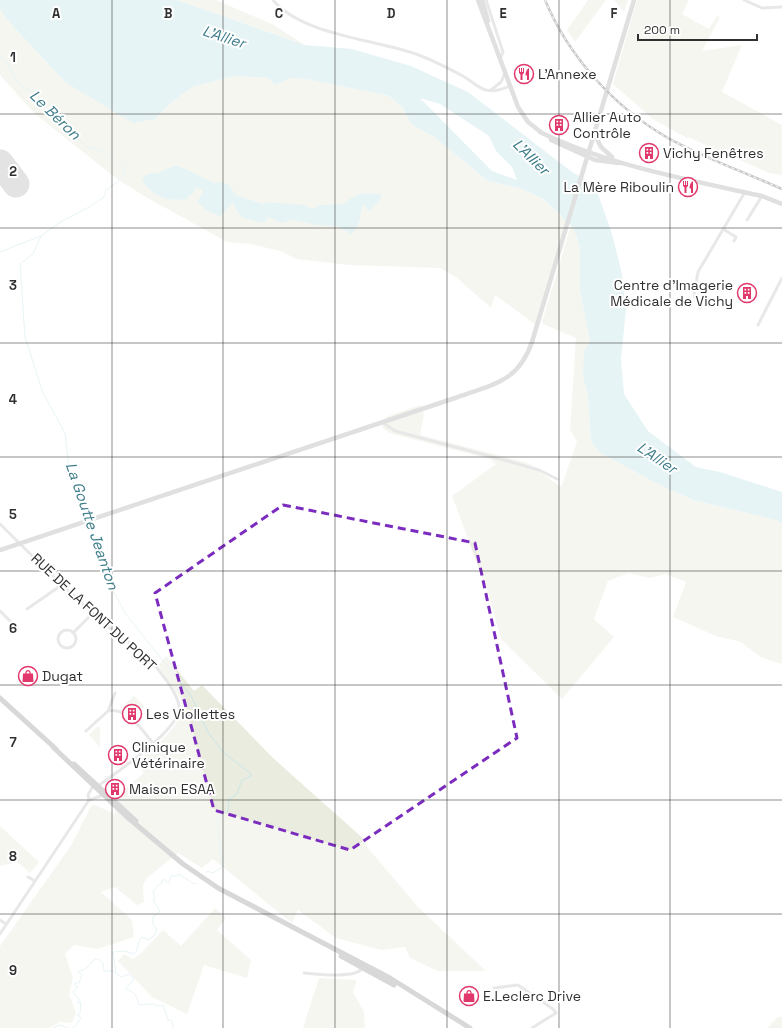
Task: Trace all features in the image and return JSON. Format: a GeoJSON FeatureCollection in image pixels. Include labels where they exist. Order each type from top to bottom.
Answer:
{"type":"FeatureCollection","features":[{"type":"Feature","properties":{"kind":"main road"},"geometry":{"type":"LineString","coordinates":[[478,0],[510,86],[521,112],[528,122],[556,144],[587,158],[604,163],[626,163]]}},
{"type":"Feature","properties":{"kind":"main road"},"geometry":{"type":"LineString","coordinates":[[482,0],[491,34]]}},
{"type":"Feature","properties":{"kind":"main road"},"geometry":{"type":"LineString","coordinates":[[0,550],[493,384],[515,372],[528,354],[634,0]]}},
{"type":"Feature","properties":{"kind":"main road"},"geometry":{"type":"LineString","coordinates":[[540,132],[589,152],[626,163],[762,196],[782,204]]}},
{"type":"Feature","properties":{"kind":"main road"},"geometry":{"type":"LineString","coordinates":[[594,133],[607,154],[616,160]]}},
{"type":"Feature","properties":{"kind":"main road"},"geometry":{"type":"LineString","coordinates":[[0,698],[163,847],[212,884],[250,906],[364,966],[470,1028]]}},
{"type":"Feature","properties":{"kind":"street"},"geometry":{"type":"LineString","coordinates":[[273,0],[288,14],[299,20],[348,36],[416,54],[462,76],[485,90],[510,86]]}},
{"type":"Feature","properties":{"kind":"street"},"geometry":{"type":"LineString","coordinates":[[486,0],[503,52],[500,59]]}},
{"type":"Feature","properties":{"kind":"street"},"geometry":{"type":"LineString","coordinates":[[744,0],[762,8],[782,7]]}},
{"type":"Feature","properties":{"kind":"street"},"geometry":{"type":"LineString","coordinates":[[490,90],[501,82],[505,73]]}},
{"type":"Feature","properties":{"kind":"street"},"geometry":{"type":"LineString","coordinates":[[700,308],[694,295],[698,272],[745,192]]}},
{"type":"Feature","properties":{"kind":"street"},"geometry":{"type":"LineString","coordinates":[[747,220],[762,196]]}},
{"type":"Feature","properties":{"kind":"street"},"geometry":{"type":"LineString","coordinates":[[723,229],[736,237],[734,241]]}},
{"type":"Feature","properties":{"kind":"street"},"geometry":{"type":"LineString","coordinates":[[758,325],[782,278]]}},
{"type":"Feature","properties":{"kind":"street"},"geometry":{"type":"LineString","coordinates":[[382,422],[395,431],[539,470],[558,479]]}},
{"type":"Feature","properties":{"kind":"street","name":"RUE DE LA FONT DU PORT"},"geometry":{"type":"LineString","coordinates":[[0,524],[119,637],[145,656],[157,668],[178,700],[179,710],[176,716],[153,743],[140,755],[96,786]]}},
{"type":"Feature","properties":{"kind":"street"},"geometry":{"type":"LineString","coordinates":[[27,609],[63,584]]}},
{"type":"Feature","properties":{"kind":"street"},"geometry":{"type":"LineString","coordinates":[[0,611],[17,628]]}},
{"type":"Feature","properties":{"kind":"street"},"geometry":{"type":"LineString","coordinates":[[73,633],[93,613]]}},
{"type":"Feature","properties":{"kind":"street"},"geometry":{"type":"LineString","coordinates":[[66,630],[73,633],[76,638],[73,646],[69,648],[61,647],[58,638],[62,632],[66,630]]}},
{"type":"Feature","properties":{"kind":"street"},"geometry":{"type":"LineString","coordinates":[[86,731],[108,711],[114,693]]}},
{"type":"Feature","properties":{"kind":"street"},"geometry":{"type":"LineString","coordinates":[[108,711],[120,710],[128,715],[153,743]]}},
{"type":"Feature","properties":{"kind":"street"},"geometry":{"type":"LineString","coordinates":[[89,800],[88,795],[96,786]]}},
{"type":"Feature","properties":{"kind":"street"},"geometry":{"type":"LineString","coordinates":[[0,934],[89,800],[105,794]]}},
{"type":"Feature","properties":{"kind":"street"},"geometry":{"type":"LineString","coordinates":[[28,876],[35,881]]}},
{"type":"Feature","properties":{"kind":"street"},"geometry":{"type":"LineString","coordinates":[[0,920],[6,924]]}},
{"type":"Feature","properties":{"kind":"street"},"geometry":{"type":"LineString","coordinates":[[304,973],[342,975],[356,972],[364,966]]}},
{"type":"Feature","properties":{"kind":"street"},"geometry":{"type":"LineString","coordinates":[[494,988],[518,984],[553,1009],[556,1013],[532,1028]]}},
{"type":"Feature","properties":{"kind":"highlighted area"},"geometry":{"type":"Polygon","coordinates":[[[283,505],[475,543],[517,738],[350,850],[214,810],[155,593],[283,505]]]}},
{"type":"Feature","properties":{"kind":"shaded area"},"geometry":{"type":"Polygon","coordinates":[[[177,0],[216,0],[272,24],[305,45],[177,0]]]}},
{"type":"Feature","properties":{"kind":"shaded area"},"geometry":{"type":"Polygon","coordinates":[[[588,0],[606,0],[575,42],[567,30],[588,0]]]}},
{"type":"Feature","properties":{"kind":"shaded area"},"geometry":{"type":"Polygon","coordinates":[[[614,0],[628,0],[624,12],[614,0]]]}},
{"type":"Feature","properties":{"kind":"shaded area"},"geometry":{"type":"Polygon","coordinates":[[[637,0],[689,0],[682,14],[709,29],[717,16],[720,17],[702,51],[742,45],[722,92],[782,125],[782,175],[769,173],[688,137],[687,138],[654,120],[613,84],[637,0]]]}},
{"type":"Feature","properties":{"kind":"shaded area"},"geometry":{"type":"Polygon","coordinates":[[[0,9],[10,23],[65,82],[155,119],[172,102],[192,87],[235,76],[268,78],[276,85],[290,78],[306,79],[389,96],[403,108],[411,124],[434,137],[488,181],[519,188],[542,198],[561,215],[566,223],[535,324],[495,295],[491,308],[456,277],[440,268],[350,265],[296,259],[281,251],[250,244],[227,242],[144,196],[117,179],[34,113],[0,75],[0,9]]]}},
{"type":"Feature","properties":{"kind":"shaded area"},"geometry":{"type":"Polygon","coordinates":[[[571,225],[576,234],[580,249],[580,291],[590,342],[583,377],[588,397],[591,442],[600,453],[660,485],[693,500],[776,520],[782,524],[782,664],[760,657],[741,642],[716,636],[673,617],[686,582],[666,574],[649,578],[629,573],[608,581],[594,619],[614,637],[562,699],[501,639],[488,592],[452,496],[496,464],[490,459],[389,433],[382,427],[386,417],[420,405],[424,414],[420,435],[528,463],[561,487],[577,442],[570,429],[576,338],[543,324],[542,322],[571,225]]]}},
{"type":"Feature","properties":{"kind":"shaded area"},"geometry":{"type":"Polygon","coordinates":[[[166,656],[194,691],[202,685],[273,758],[366,841],[367,847],[419,908],[486,971],[438,971],[410,958],[405,947],[381,950],[336,938],[298,910],[292,923],[213,859],[202,868],[178,853],[147,878],[143,885],[144,902],[137,905],[115,887],[101,892],[132,920],[134,937],[98,949],[74,945],[65,954],[73,978],[69,995],[76,1012],[72,1023],[60,1022],[49,1028],[0,1028],[0,946],[72,844],[91,806],[95,805],[115,814],[116,796],[144,773],[137,763],[166,736],[178,719],[182,710],[181,699],[158,666],[166,656]]]}},
{"type":"Feature","properties":{"kind":"shaded area"},"geometry":{"type":"Polygon","coordinates":[[[134,696],[144,706],[133,716],[127,710],[121,708],[134,696]]]}},
{"type":"Feature","properties":{"kind":"shaded area"},"geometry":{"type":"Polygon","coordinates":[[[97,727],[100,727],[100,747],[89,735],[97,727]]]}},
{"type":"Feature","properties":{"kind":"shaded area"},"geometry":{"type":"Polygon","coordinates":[[[0,826],[39,862],[30,873],[17,862],[0,866],[0,826]]]}},
{"type":"Feature","properties":{"kind":"shaded area"},"geometry":{"type":"Polygon","coordinates":[[[215,908],[226,918],[217,930],[251,960],[247,978],[204,965],[187,1014],[152,997],[118,961],[124,954],[133,959],[139,955],[163,930],[181,946],[215,908]]]}},
{"type":"Feature","properties":{"kind":"shaded area"},"geometry":{"type":"Polygon","coordinates":[[[319,978],[357,980],[353,992],[364,1012],[365,1028],[303,1028],[319,978]]]}},
{"type":"Feature","properties":{"kind":"shaded area"},"geometry":{"type":"Polygon","coordinates":[[[778,1017],[782,1017],[782,1028],[767,1028],[778,1017]]]}},
{"type":"Feature","properties":{"kind":"water","name":"L'Allier"},"geometry":{"type":"Polygon","coordinates":[[[0,0],[177,0],[305,45],[352,49],[411,66],[468,92],[572,172],[595,185],[612,234],[622,274],[626,309],[621,359],[624,394],[648,431],[696,467],[720,472],[782,492],[782,524],[776,520],[693,500],[660,485],[600,453],[591,442],[588,397],[583,377],[584,351],[590,342],[580,291],[580,249],[576,234],[571,225],[566,223],[561,215],[542,198],[519,188],[488,181],[434,137],[411,124],[403,108],[389,96],[306,79],[290,78],[276,85],[268,78],[235,76],[192,87],[172,102],[155,119],[133,123],[65,82],[10,23],[0,9],[0,0]],[[420,98],[492,171],[517,180],[512,167],[496,151],[489,136],[440,104],[420,98]]]}},
{"type":"Feature","properties":{"kind":"water"},"geometry":{"type":"Polygon","coordinates":[[[173,166],[179,166],[214,183],[222,182],[229,185],[236,195],[263,204],[266,202],[304,205],[314,209],[319,205],[344,204],[360,194],[380,194],[382,198],[369,211],[364,204],[357,228],[351,234],[337,226],[316,225],[293,220],[280,223],[269,217],[264,223],[248,220],[238,213],[233,202],[220,217],[206,210],[197,202],[203,191],[197,187],[187,199],[173,200],[155,194],[142,179],[147,174],[158,173],[173,166]]]}},
{"type":"Feature","properties":{"kind":"waterway","name":"Le Béron"},"geometry":{"type":"LineString","coordinates":[[0,57],[9,65],[17,82],[35,93],[43,101],[52,115],[68,130],[88,147],[99,151],[104,149],[125,167],[125,174],[114,185],[106,190],[104,197],[91,206],[62,221],[41,236],[0,252]]}},
{"type":"Feature","properties":{"kind":"waterway","name":"La Goutte Jeanton"},"geometry":{"type":"LineString","coordinates":[[41,236],[33,254],[20,264],[25,337],[43,393],[65,433],[69,469],[87,519]]}},
{"type":"Feature","properties":{"kind":"waterway","name":"La Goutte Jeanton"},"geometry":{"type":"LineString","coordinates":[[88,522],[110,585],[125,613],[191,696],[208,732],[223,752],[250,773],[251,776],[242,780],[237,794],[229,799],[228,811],[217,818],[222,867],[213,873],[207,871],[206,873]]}},
{"type":"Feature","properties":{"kind":"waterway","name":"La Goutte Jeanton"},"geometry":{"type":"LineString","coordinates":[[116,972],[113,952],[124,951],[134,954],[142,937],[148,940],[154,936],[157,930],[153,924],[153,916],[160,911],[153,900],[155,898],[153,892],[158,885],[162,883],[163,879],[169,883],[171,876],[177,876],[179,874],[194,884],[196,883]]}},
{"type":"Feature","properties":{"kind":"waterway","name":"La Goutte Jeanton"},"geometry":{"type":"LineString","coordinates":[[71,1028],[74,1028],[81,1018],[77,1015],[80,1014],[81,1002],[78,1003],[79,999],[73,992],[78,987],[75,986],[75,983],[79,983],[82,975],[78,972],[87,968],[94,959],[98,959],[103,963],[104,971],[113,971],[121,977],[129,974],[133,978],[133,981],[125,989],[135,994],[139,1005],[163,1005],[168,1020],[172,1021],[173,1028]]}},
{"type":"Feature","properties":{"kind":"waterway","name":"La Goutte Jeanton"},"geometry":{"type":"LineString","coordinates":[[53,1028],[60,1025],[68,1028]]}},
{"type":"Feature","properties":{"kind":"runway"},"geometry":{"type":"LineString","coordinates":[[0,163],[16,184]]}},
{"type":"Feature","properties":{"kind":"railway"},"geometry":{"type":"LineString","coordinates":[[545,0],[555,21],[580,61],[595,79],[629,111],[648,126],[668,138],[782,189]]}},
{"type":"Feature","properties":{"kind":"place","name":"L'Annexe"},"geometry":{"type":"Point","coordinates":[524,74]}},
{"type":"Feature","properties":{"kind":"place","name":"Allier Auto Contrôle"},"geometry":{"type":"Point","coordinates":[559,125]}},
{"type":"Feature","properties":{"kind":"place","name":"Vichy Fenêtres"},"geometry":{"type":"Point","coordinates":[649,153]}},
{"type":"Feature","properties":{"kind":"place","name":"La Mère Riboulin"},"geometry":{"type":"Point","coordinates":[688,187]}},
{"type":"Feature","properties":{"kind":"place","name":"Centre d'Imagerie Médicale de Vichy"},"geometry":{"type":"Point","coordinates":[747,293]}},
{"type":"Feature","properties":{"kind":"place","name":"Dugat"},"geometry":{"type":"Point","coordinates":[28,676]}},
{"type":"Feature","properties":{"kind":"place","name":"Les Viollettes"},"geometry":{"type":"Point","coordinates":[132,714]}},
{"type":"Feature","properties":{"kind":"place","name":"Clinique Vétérinaire"},"geometry":{"type":"Point","coordinates":[118,755]}},
{"type":"Feature","properties":{"kind":"place","name":"Maison ESAA"},"geometry":{"type":"Point","coordinates":[115,789]}},
{"type":"Feature","properties":{"kind":"place","name":"E.Leclerc Drive"},"geometry":{"type":"Point","coordinates":[469,996]}}]}
